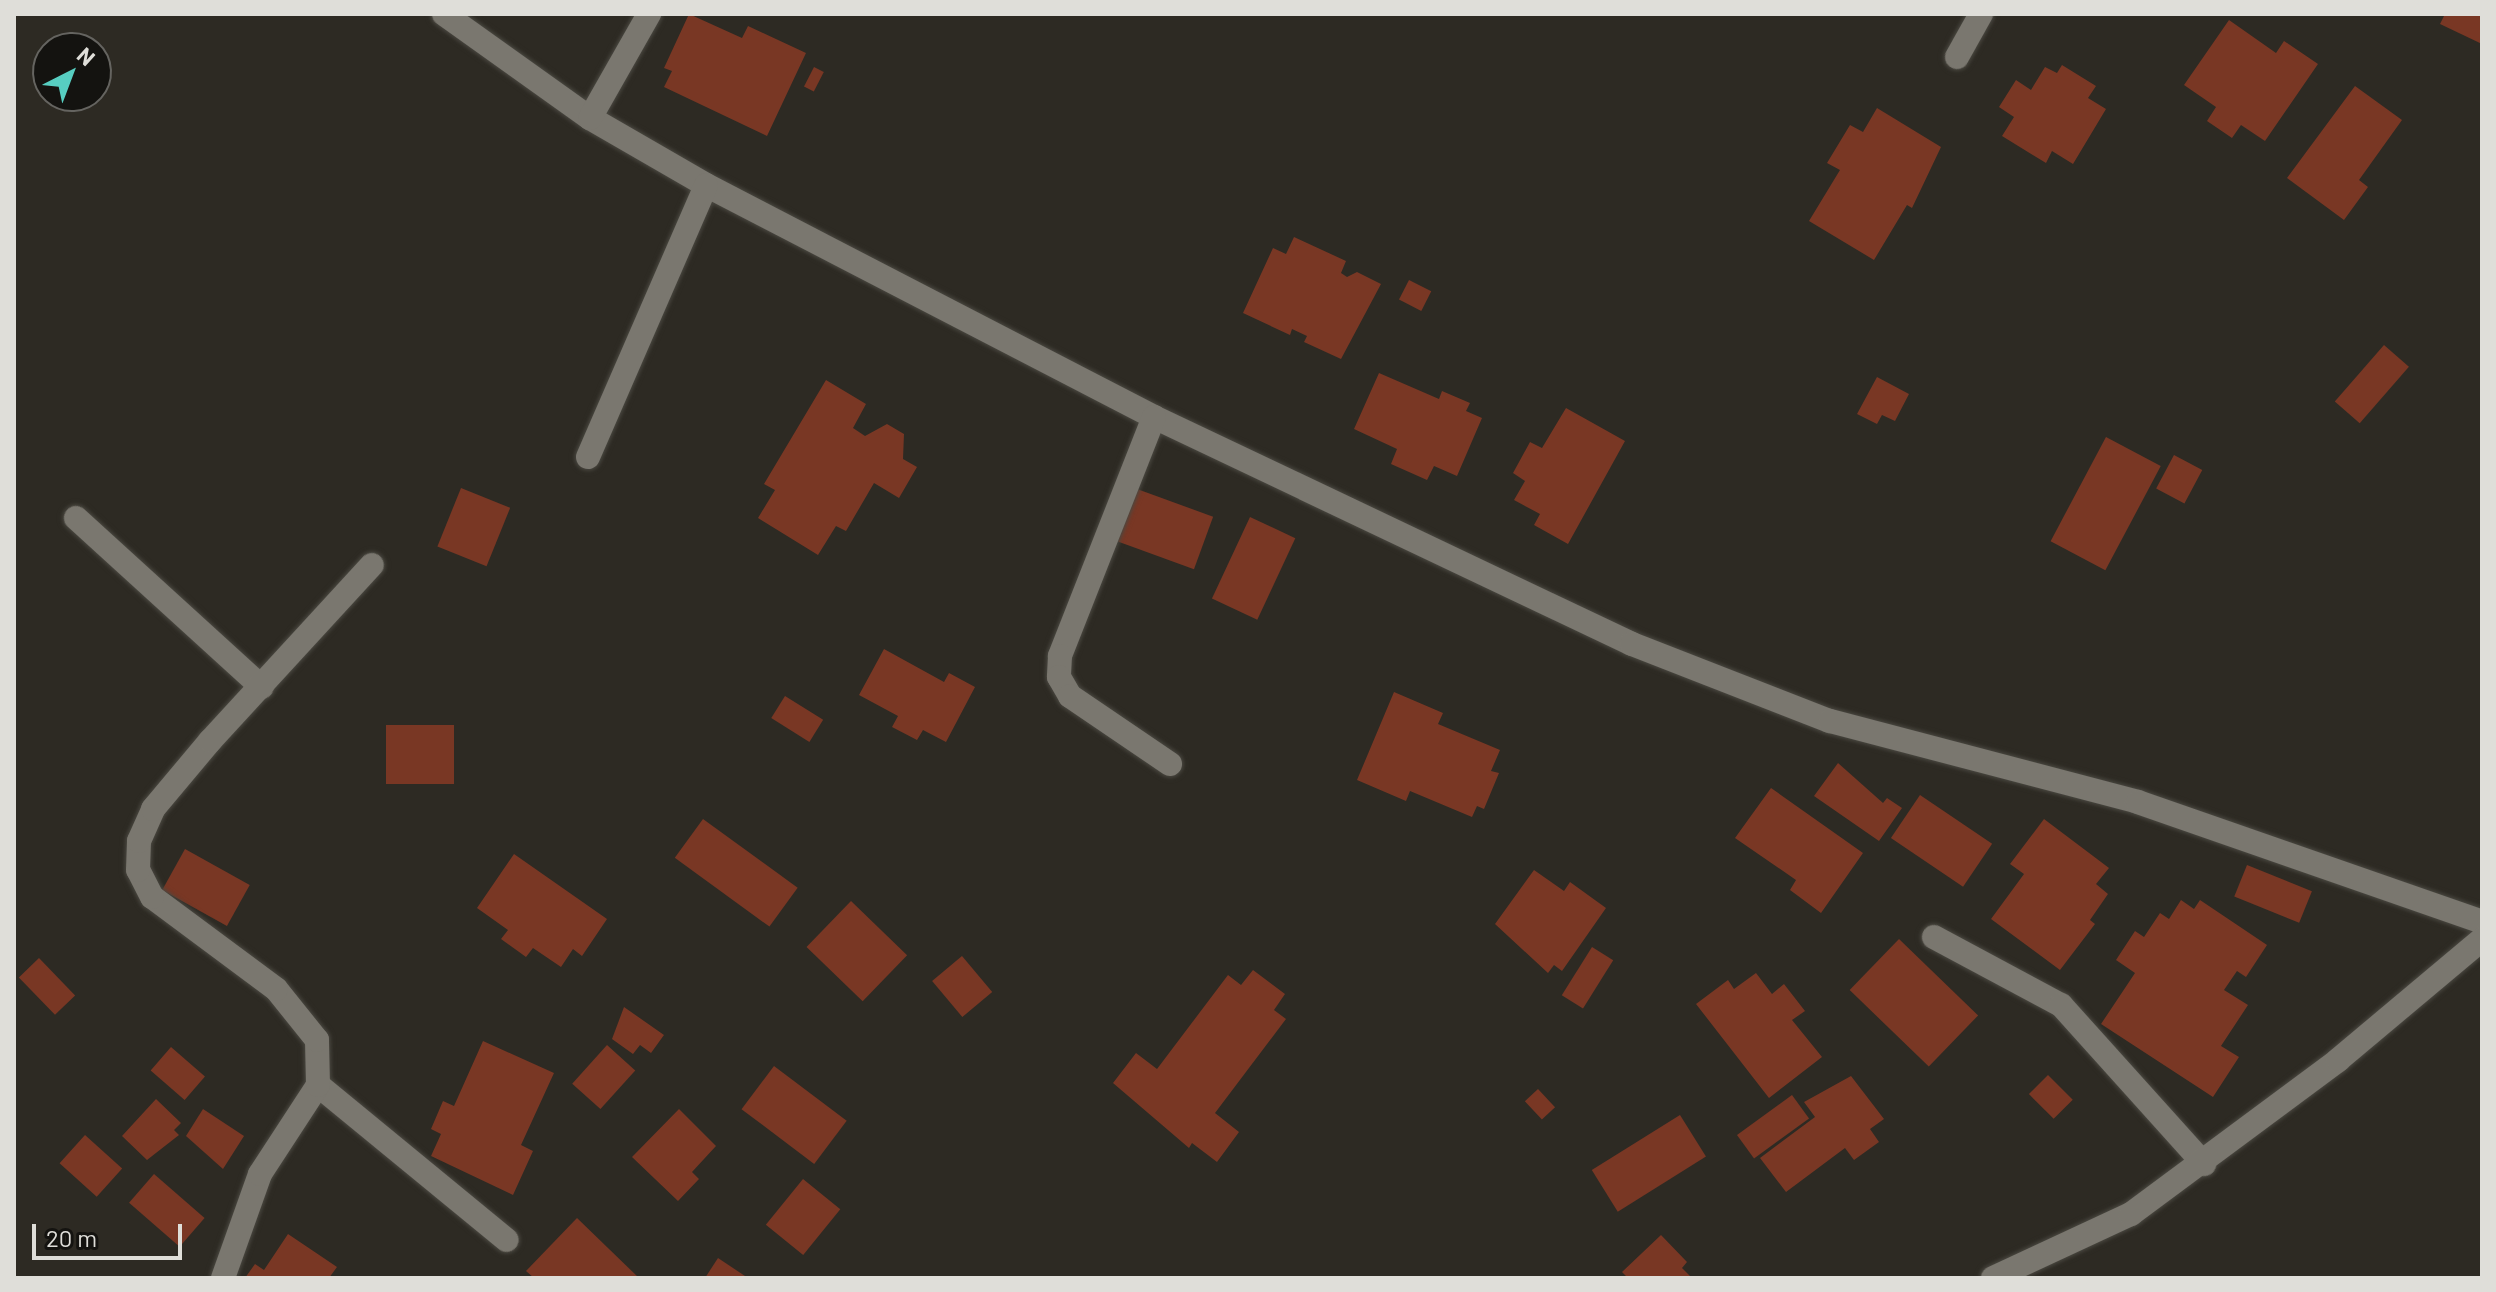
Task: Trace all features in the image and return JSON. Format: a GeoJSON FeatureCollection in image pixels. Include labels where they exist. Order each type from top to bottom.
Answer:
{"type":"FeatureCollection","features":[{"type":"Feature","properties":{"kind":"street"},"geometry":{"type":"LineString","coordinates":[[444,14],[590,118],[706,185],[1154,417],[1632,644],[1830,721],[2138,802],[2482,922]]}},
{"type":"Feature","properties":{"kind":"street"},"geometry":{"type":"LineString","coordinates":[[590,118],[649,14]]}},
{"type":"Feature","properties":{"kind":"street"},"geometry":{"type":"LineString","coordinates":[[1957,57],[1981,14]]}},
{"type":"Feature","properties":{"kind":"street"},"geometry":{"type":"LineString","coordinates":[[588,457],[706,185]]}},
{"type":"Feature","properties":{"kind":"street"},"geometry":{"type":"LineString","coordinates":[[1154,417],[1060,656],[1059,677],[1070,696],[1170,764]]}},
{"type":"Feature","properties":{"kind":"street"},"geometry":{"type":"LineString","coordinates":[[76,518],[262,687]]}},
{"type":"Feature","properties":{"kind":"street"},"geometry":{"type":"LineString","coordinates":[[223,1278],[260,1174],[318,1085],[317,1040],[276,989],[152,897],[138,870],[139,841],[153,809],[372,565]]}},
{"type":"Feature","properties":{"kind":"street"},"geometry":{"type":"LineString","coordinates":[[1934,937],[2061,1005],[2204,1164]]}},
{"type":"Feature","properties":{"kind":"street"},"geometry":{"type":"LineString","coordinates":[[1993,1278],[2131,1214],[2204,1164],[2482,939]]}},
{"type":"Feature","properties":{"kind":"street"},"geometry":{"type":"LineString","coordinates":[[318,1085],[507,1240]]}},
{"type":"Feature","properties":{"kind":"building"},"geometry":{"type":"Polygon","coordinates":[[[689,14],[742,38],[748,26],[806,53],[767,136],[664,87],[672,71],[664,68],[689,14]]]}},
{"type":"Feature","properties":{"kind":"building"},"geometry":{"type":"Polygon","coordinates":[[[2445,14],[2482,14],[2482,44],[2440,24],[2445,14]]]}},
{"type":"Feature","properties":{"kind":"building"},"geometry":{"type":"Polygon","coordinates":[[[2229,20],[2276,53],[2284,41],[2318,64],[2265,141],[2241,125],[2232,138],[2207,121],[2216,107],[2184,85],[2229,20]]]}},
{"type":"Feature","properties":{"kind":"building"},"geometry":{"type":"Polygon","coordinates":[[[2062,65],[2096,86],[2088,98],[2106,109],[2073,164],[2052,151],[2046,163],[2002,136],[2014,117],[1999,107],[2016,80],[2031,90],[2045,67],[2057,73],[2062,65]]]}},
{"type":"Feature","properties":{"kind":"building"},"geometry":{"type":"Polygon","coordinates":[[[814,67],[824,72],[814,92],[804,87],[814,67]]]}},
{"type":"Feature","properties":{"kind":"building"},"geometry":{"type":"Polygon","coordinates":[[[2355,86],[2402,120],[2359,180],[2368,187],[2344,220],[2287,178],[2355,86]]]}},
{"type":"Feature","properties":{"kind":"building"},"geometry":{"type":"Polygon","coordinates":[[[1877,108],[1941,147],[1912,208],[1907,205],[1874,260],[1809,221],[1840,170],[1827,163],[1850,125],[1863,132],[1877,108]]]}},
{"type":"Feature","properties":{"kind":"building"},"geometry":{"type":"Polygon","coordinates":[[[1294,237],[1346,261],[1341,273],[1347,277],[1357,272],[1381,284],[1341,359],[1304,342],[1307,336],[1292,329],[1290,335],[1243,313],[1273,248],[1286,254],[1294,237]]]}},
{"type":"Feature","properties":{"kind":"building"},"geometry":{"type":"Polygon","coordinates":[[[1409,280],[1431,291],[1421,311],[1399,300],[1409,280]]]}},
{"type":"Feature","properties":{"kind":"building"},"geometry":{"type":"Polygon","coordinates":[[[2384,345],[2409,367],[2360,423],[2335,402],[2384,345]]]}},
{"type":"Feature","properties":{"kind":"building"},"geometry":{"type":"Polygon","coordinates":[[[1379,373],[1439,399],[1442,391],[1470,403],[1466,411],[1482,418],[1457,476],[1434,466],[1427,480],[1391,464],[1397,449],[1354,429],[1379,373]]]}},
{"type":"Feature","properties":{"kind":"building"},"geometry":{"type":"Polygon","coordinates":[[[1877,377],[1909,394],[1895,421],[1882,415],[1877,424],[1857,414],[1877,377]]]}},
{"type":"Feature","properties":{"kind":"building"},"geometry":{"type":"Polygon","coordinates":[[[826,380],[866,404],[853,428],[865,436],[887,424],[904,434],[903,459],[917,467],[899,498],[874,483],[846,531],[836,526],[818,555],[758,518],[775,490],[764,484],[826,380]]]}},
{"type":"Feature","properties":{"kind":"building"},"geometry":{"type":"Polygon","coordinates":[[[1566,408],[1625,441],[1568,544],[1534,525],[1540,514],[1514,500],[1525,481],[1513,473],[1530,442],[1542,448],[1566,408]]]}},
{"type":"Feature","properties":{"kind":"building"},"geometry":{"type":"Polygon","coordinates":[[[2106,437],[2161,466],[2105,570],[2051,541],[2106,437]]]}},
{"type":"Feature","properties":{"kind":"building"},"geometry":{"type":"Polygon","coordinates":[[[2174,455],[2202,470],[2184,504],[2156,489],[2174,455]]]}},
{"type":"Feature","properties":{"kind":"building"},"geometry":{"type":"Polygon","coordinates":[[[461,488],[510,508],[487,566],[437,546],[461,488]]]}},
{"type":"Feature","properties":{"kind":"building"},"geometry":{"type":"Polygon","coordinates":[[[1137,489],[1213,517],[1194,569],[1118,542],[1137,489]]]}},
{"type":"Feature","properties":{"kind":"building"},"geometry":{"type":"Polygon","coordinates":[[[1250,517],[1295,538],[1257,620],[1212,599],[1250,517]]]}},
{"type":"Feature","properties":{"kind":"building"},"geometry":{"type":"Polygon","coordinates":[[[884,649],[944,682],[949,673],[975,687],[946,742],[923,730],[917,740],[892,727],[898,716],[859,695],[884,649]]]}},
{"type":"Feature","properties":{"kind":"building"},"geometry":{"type":"Polygon","coordinates":[[[1394,692],[1443,713],[1438,724],[1500,750],[1491,771],[1499,773],[1484,809],[1477,806],[1472,817],[1410,791],[1406,801],[1357,780],[1394,692]]]}},
{"type":"Feature","properties":{"kind":"building"},"geometry":{"type":"Polygon","coordinates":[[[785,696],[823,720],[809,742],[771,718],[785,696]]]}},
{"type":"Feature","properties":{"kind":"building"},"geometry":{"type":"Polygon","coordinates":[[[386,725],[454,725],[454,784],[386,784],[386,725]]]}},
{"type":"Feature","properties":{"kind":"building"},"geometry":{"type":"Polygon","coordinates":[[[1838,763],[1883,803],[1887,798],[1902,808],[1879,841],[1814,796],[1838,763]]]}},
{"type":"Feature","properties":{"kind":"building"},"geometry":{"type":"Polygon","coordinates":[[[1771,788],[1863,853],[1821,913],[1790,890],[1796,880],[1735,838],[1771,788]]]}},
{"type":"Feature","properties":{"kind":"building"},"geometry":{"type":"Polygon","coordinates":[[[1920,795],[1992,844],[1963,887],[1891,838],[1920,795]]]}},
{"type":"Feature","properties":{"kind":"building"},"geometry":{"type":"Polygon","coordinates":[[[703,819],[798,888],[769,927],[675,858],[703,819]]]}},
{"type":"Feature","properties":{"kind":"building"},"geometry":{"type":"Polygon","coordinates":[[[2044,819],[2109,868],[2096,884],[2108,894],[2090,920],[2095,924],[2060,970],[1991,919],[2024,874],[2010,864],[2044,819]]]}},
{"type":"Feature","properties":{"kind":"building"},"geometry":{"type":"Polygon","coordinates":[[[185,849],[250,885],[227,926],[162,890],[185,849]]]}},
{"type":"Feature","properties":{"kind":"building"},"geometry":{"type":"Polygon","coordinates":[[[514,854],[607,919],[582,956],[573,949],[561,967],[533,948],[526,957],[501,939],[508,930],[477,908],[514,854]]]}},
{"type":"Feature","properties":{"kind":"building"},"geometry":{"type":"Polygon","coordinates":[[[2247,865],[2312,891],[2299,923],[2234,897],[2247,865]]]}},
{"type":"Feature","properties":{"kind":"building"},"geometry":{"type":"Polygon","coordinates":[[[1534,870],[1564,891],[1570,882],[1606,908],[1562,971],[1554,965],[1548,973],[1495,924],[1534,870]]]}},
{"type":"Feature","properties":{"kind":"building"},"geometry":{"type":"Polygon","coordinates":[[[2181,900],[2194,909],[2200,900],[2267,945],[2246,977],[2237,971],[2224,990],[2248,1005],[2221,1046],[2239,1057],[2213,1097],[2101,1024],[2135,973],[2116,960],[2135,931],[2144,937],[2160,913],[2169,919],[2181,900]]]}},
{"type":"Feature","properties":{"kind":"building"},"geometry":{"type":"Polygon","coordinates":[[[851,901],[907,955],[863,1001],[807,947],[851,901]]]}},
{"type":"Feature","properties":{"kind":"building"},"geometry":{"type":"Polygon","coordinates":[[[1899,939],[1978,1015],[1929,1066],[1850,990],[1899,939]]]}},
{"type":"Feature","properties":{"kind":"building"},"geometry":{"type":"Polygon","coordinates":[[[1592,947],[1613,960],[1583,1009],[1562,995],[1592,947]]]}},
{"type":"Feature","properties":{"kind":"building"},"geometry":{"type":"Polygon","coordinates":[[[962,956],[992,992],[962,1017],[932,981],[962,956]]]}},
{"type":"Feature","properties":{"kind":"building"},"geometry":{"type":"Polygon","coordinates":[[[39,958],[75,995],[55,1015],[19,977],[39,958]]]}},
{"type":"Feature","properties":{"kind":"building"},"geometry":{"type":"Polygon","coordinates":[[[1253,970],[1285,994],[1274,1010],[1286,1019],[1215,1113],[1239,1132],[1217,1162],[1192,1143],[1189,1148],[1113,1083],[1136,1053],[1157,1069],[1228,975],[1241,985],[1253,970]]]}},
{"type":"Feature","properties":{"kind":"building"},"geometry":{"type":"Polygon","coordinates":[[[1756,973],[1772,994],[1784,984],[1805,1011],[1792,1020],[1822,1057],[1769,1098],[1696,1004],[1728,980],[1734,989],[1756,973]]]}},
{"type":"Feature","properties":{"kind":"building"},"geometry":{"type":"Polygon","coordinates":[[[624,1007],[664,1035],[651,1053],[640,1045],[633,1054],[612,1039],[624,1007]]]}},
{"type":"Feature","properties":{"kind":"building"},"geometry":{"type":"Polygon","coordinates":[[[483,1041],[554,1073],[521,1145],[533,1151],[513,1195],[431,1156],[441,1134],[431,1129],[443,1101],[454,1106],[483,1041]]]}},
{"type":"Feature","properties":{"kind":"building"},"geometry":{"type":"Polygon","coordinates":[[[607,1045],[635,1070],[600,1109],[572,1084],[607,1045]]]}},
{"type":"Feature","properties":{"kind":"building"},"geometry":{"type":"Polygon","coordinates":[[[171,1047],[205,1077],[185,1100],[151,1070],[171,1047]]]}},
{"type":"Feature","properties":{"kind":"building"},"geometry":{"type":"Polygon","coordinates":[[[774,1066],[847,1121],[814,1164],[742,1109],[774,1066]]]}},
{"type":"Feature","properties":{"kind":"building"},"geometry":{"type":"Polygon","coordinates":[[[2048,1075],[2073,1100],[2054,1119],[2029,1094],[2048,1075]]]}},
{"type":"Feature","properties":{"kind":"building"},"geometry":{"type":"Polygon","coordinates":[[[1851,1076],[1884,1119],[1870,1129],[1879,1142],[1854,1160],[1845,1148],[1786,1192],[1760,1158],[1815,1117],[1804,1102],[1851,1076]]]}},
{"type":"Feature","properties":{"kind":"building"},"geometry":{"type":"Polygon","coordinates":[[[1538,1089],[1555,1107],[1542,1120],[1525,1101],[1538,1089]]]}},
{"type":"Feature","properties":{"kind":"building"},"geometry":{"type":"Polygon","coordinates":[[[1792,1095],[1809,1118],[1754,1158],[1737,1135],[1792,1095]]]}},
{"type":"Feature","properties":{"kind":"building"},"geometry":{"type":"Polygon","coordinates":[[[156,1099],[181,1123],[174,1130],[179,1135],[147,1160],[122,1136],[156,1099]]]}},
{"type":"Feature","properties":{"kind":"building"},"geometry":{"type":"Polygon","coordinates":[[[203,1109],[244,1136],[223,1169],[186,1136],[203,1109]]]}},
{"type":"Feature","properties":{"kind":"building"},"geometry":{"type":"Polygon","coordinates":[[[679,1109],[716,1146],[692,1172],[699,1179],[678,1201],[632,1157],[679,1109]]]}},
{"type":"Feature","properties":{"kind":"building"},"geometry":{"type":"Polygon","coordinates":[[[1680,1115],[1706,1157],[1618,1212],[1592,1170],[1680,1115]]]}},
{"type":"Feature","properties":{"kind":"building"},"geometry":{"type":"Polygon","coordinates":[[[85,1135],[122,1168],[97,1197],[60,1163],[85,1135]]]}},
{"type":"Feature","properties":{"kind":"building"},"geometry":{"type":"Polygon","coordinates":[[[154,1174],[205,1218],[180,1247],[129,1203],[154,1174]]]}},
{"type":"Feature","properties":{"kind":"building"},"geometry":{"type":"Polygon","coordinates":[[[803,1179],[840,1209],[803,1255],[766,1225],[803,1179]]]}},
{"type":"Feature","properties":{"kind":"building"},"geometry":{"type":"Polygon","coordinates":[[[577,1218],[639,1278],[534,1278],[526,1271],[577,1218]]]}},
{"type":"Feature","properties":{"kind":"building"},"geometry":{"type":"Polygon","coordinates":[[[288,1234],[337,1267],[329,1278],[245,1278],[255,1264],[264,1270],[288,1234]]]}},
{"type":"Feature","properties":{"kind":"building"},"geometry":{"type":"Polygon","coordinates":[[[1661,1235],[1687,1262],[1682,1268],[1692,1278],[1628,1278],[1622,1272],[1661,1235]]]}},
{"type":"Feature","properties":{"kind":"building"},"geometry":{"type":"Polygon","coordinates":[[[718,1258],[748,1278],[705,1278],[718,1258]]]}}]}
